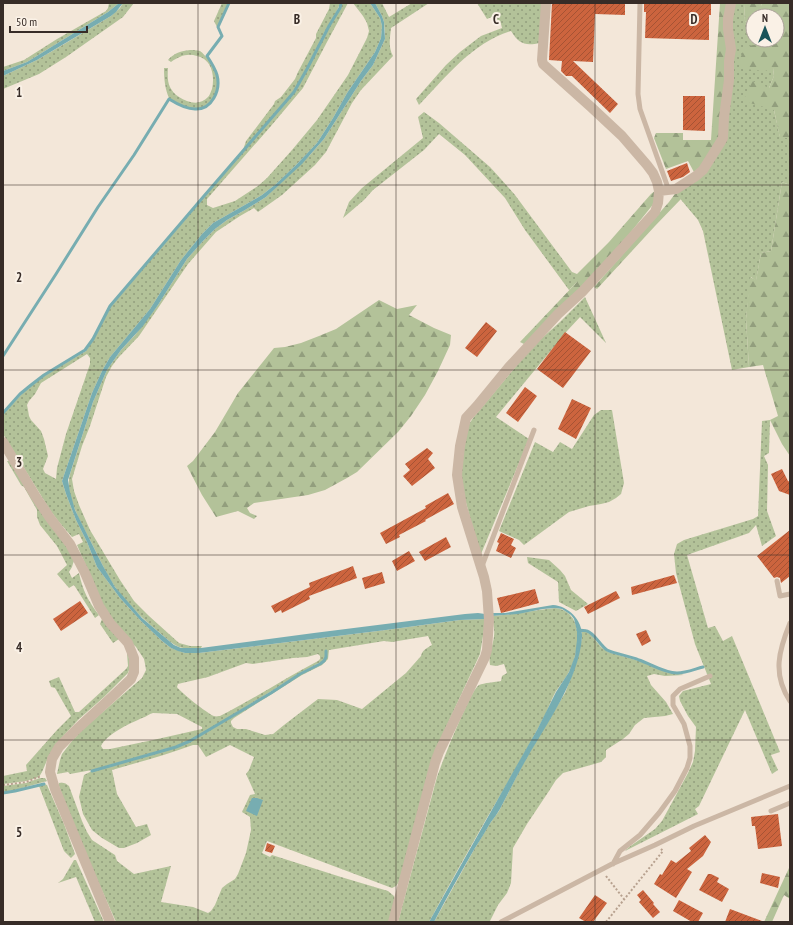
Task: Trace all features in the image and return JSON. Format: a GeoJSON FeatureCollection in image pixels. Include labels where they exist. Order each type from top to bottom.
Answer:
{"type":"FeatureCollection","features":[{"type":"Feature","properties":{"kind":"street"},"geometry":{"type":"LineString","coordinates":[[546,3],[543,64],[622,136],[653,173],[663,191]]}},
{"type":"Feature","properties":{"kind":"street"},"geometry":{"type":"LineString","coordinates":[[663,191],[676,189],[703,170],[722,138],[730,80],[729,67],[731,50],[728,19],[731,3]]}},
{"type":"Feature","properties":{"kind":"street"},"geometry":{"type":"LineString","coordinates":[[393,922],[435,763],[487,650],[489,620],[487,591],[462,507],[457,474],[460,446],[466,418],[508,367],[558,314],[582,292],[655,212],[663,191]]}},
{"type":"Feature","properties":{"kind":"street"},"geometry":{"type":"LineString","coordinates":[[3,442],[36,497],[70,544],[85,573],[98,606],[110,623],[128,643],[134,658],[134,672],[131,679],[77,728],[59,748],[52,759],[50,772],[55,790],[110,922]]}},
{"type":"Feature","properties":{"kind":"lane"},"geometry":{"type":"LineString","coordinates":[[640,3],[638,94],[640,109],[667,185],[663,191]]}},
{"type":"Feature","properties":{"kind":"lane"},"geometry":{"type":"LineString","coordinates":[[481,568],[534,430]]}},
{"type":"Feature","properties":{"kind":"lane"},"geometry":{"type":"LineString","coordinates":[[777,582],[780,596],[790,594]]}},
{"type":"Feature","properties":{"kind":"lane"},"geometry":{"type":"LineString","coordinates":[[790,623],[780,652],[779,663],[782,686],[790,701]]}},
{"type":"Feature","properties":{"kind":"lane"},"geometry":{"type":"LineString","coordinates":[[612,864],[620,851],[640,835],[659,813],[675,790],[687,768],[690,758],[690,746],[684,724],[673,705],[673,696],[680,689],[710,676]]}},
{"type":"Feature","properties":{"kind":"lane"},"geometry":{"type":"LineString","coordinates":[[501,922],[612,864],[694,826],[790,786]]}},
{"type":"Feature","properties":{"kind":"lane"},"geometry":{"type":"LineString","coordinates":[[771,811],[790,803]]}},
{"type":"Feature","properties":{"kind":"path"},"geometry":{"type":"LineString","coordinates":[[3,785],[26,782],[50,772]]}},
{"type":"Feature","properties":{"kind":"path"},"geometry":{"type":"LineString","coordinates":[[606,922],[663,851],[655,845]]}},
{"type":"Feature","properties":{"kind":"path"},"geometry":{"type":"LineString","coordinates":[[602,870],[624,900]]}},
{"type":"Feature","properties":{"kind":"green space"},"geometry":{"type":"Polygon","coordinates":[[[109,3],[119,3],[108,12],[27,62],[3,71],[3,67],[24,60],[106,11],[109,3]]]}},
{"type":"Feature","properties":{"kind":"green space"},"geometry":{"type":"Polygon","coordinates":[[[123,3],[134,3],[123,17],[39,74],[3,89],[3,76],[37,60],[111,16],[123,3]]]}},
{"type":"Feature","properties":{"kind":"green space"},"geometry":{"type":"Polygon","coordinates":[[[222,3],[228,3],[217,27],[214,21],[222,3]]]}},
{"type":"Feature","properties":{"kind":"green space"},"geometry":{"type":"Polygon","coordinates":[[[330,3],[340,3],[298,85],[281,107],[243,150],[246,141],[275,101],[281,97],[295,79],[316,38],[316,34],[329,9],[330,3]]]}},
{"type":"Feature","properties":{"kind":"green space"},"geometry":{"type":"Polygon","coordinates":[[[342,3],[348,3],[303,88],[207,199],[207,205],[213,208],[235,201],[258,186],[267,178],[317,120],[348,75],[367,38],[369,31],[367,23],[353,3],[370,3],[380,18],[382,26],[381,38],[375,52],[347,93],[317,143],[276,184],[262,195],[213,223],[202,234],[181,260],[150,309],[110,357],[92,393],[62,481],[76,520],[97,567],[120,598],[141,621],[171,648],[185,653],[199,653],[460,620],[485,619],[480,654],[434,753],[399,882],[396,886],[392,888],[267,841],[262,853],[270,857],[272,855],[388,891],[394,896],[395,900],[389,922],[116,922],[74,827],[59,783],[64,783],[69,786],[82,821],[92,840],[115,855],[117,861],[134,874],[171,866],[161,902],[193,907],[208,913],[215,905],[222,888],[235,879],[246,853],[251,830],[250,817],[242,812],[250,795],[255,794],[246,774],[254,757],[230,745],[206,757],[198,745],[193,745],[112,770],[117,794],[136,827],[147,824],[151,835],[124,848],[119,848],[92,830],[83,814],[79,797],[84,775],[92,771],[190,742],[271,694],[301,674],[320,665],[326,658],[327,651],[325,651],[323,661],[300,673],[190,741],[92,770],[70,774],[68,772],[57,774],[62,754],[72,741],[83,729],[142,678],[146,670],[144,659],[136,647],[121,631],[103,605],[77,545],[83,542],[79,534],[72,537],[59,522],[3,434],[3,414],[31,385],[86,351],[111,306],[294,92],[308,69],[328,28],[342,3]],[[87,354],[41,383],[27,405],[31,420],[41,431],[44,439],[48,456],[43,469],[45,473],[56,479],[57,468],[66,434],[90,364],[90,358],[87,354]],[[428,636],[392,642],[384,641],[329,650],[328,659],[322,665],[302,675],[234,718],[231,721],[233,727],[237,729],[246,729],[265,735],[273,734],[318,699],[337,700],[362,709],[406,673],[424,651],[432,645],[428,636]],[[318,654],[307,657],[253,664],[246,663],[208,677],[178,684],[177,687],[188,698],[206,711],[214,716],[220,716],[320,659],[318,654]],[[153,713],[125,726],[104,741],[101,746],[103,749],[110,749],[202,729],[202,727],[177,714],[153,713]]]}},
{"type":"Feature","properties":{"kind":"green space"},"geometry":{"type":"Polygon","coordinates":[[[375,3],[382,3],[389,17],[412,3],[429,3],[391,28],[390,46],[393,56],[361,90],[352,103],[326,152],[315,165],[282,195],[258,212],[254,208],[216,232],[188,264],[139,336],[118,358],[106,377],[72,479],[74,491],[90,530],[134,601],[179,643],[190,646],[202,646],[201,648],[181,648],[171,642],[145,620],[121,595],[112,582],[74,508],[69,491],[70,474],[93,402],[107,370],[121,350],[135,335],[158,305],[187,259],[215,229],[227,220],[266,197],[310,155],[324,139],[373,65],[385,39],[384,22],[375,3]]]}},
{"type":"Feature","properties":{"kind":"green space"},"geometry":{"type":"Polygon","coordinates":[[[477,3],[543,3],[540,43],[523,43],[517,39],[511,31],[497,36],[472,52],[460,62],[419,105],[416,99],[446,65],[460,52],[481,36],[502,28],[501,24],[494,16],[487,19],[477,3]]]}},
{"type":"Feature","properties":{"kind":"green space"},"geometry":{"type":"Polygon","coordinates":[[[720,3],[730,3],[722,137],[695,174],[688,161],[666,169],[654,138],[656,133],[683,133],[683,140],[711,140],[720,3]]]}},
{"type":"Feature","properties":{"kind":"green space"},"geometry":{"type":"Polygon","coordinates":[[[732,3],[762,3],[761,6],[744,4],[745,48],[756,48],[773,68],[774,76],[769,88],[780,137],[790,137],[790,185],[782,182],[771,251],[761,253],[756,281],[751,277],[746,319],[749,367],[732,370],[703,231],[698,220],[677,195],[677,191],[721,144],[732,3]]]}},
{"type":"Feature","properties":{"kind":"green space"},"geometry":{"type":"Polygon","coordinates":[[[762,3],[790,3],[790,138],[780,138],[774,110],[743,101],[752,81],[769,88],[774,76],[773,68],[765,71],[745,69],[739,61],[745,47],[785,48],[785,8],[745,8],[745,21],[744,4],[756,4],[761,6],[762,3]]]}},
{"type":"Feature","properties":{"kind":"green space"},"geometry":{"type":"Polygon","coordinates":[[[190,50],[200,51],[209,60],[215,70],[217,82],[216,93],[213,98],[209,103],[197,109],[185,106],[169,98],[165,80],[164,68],[168,68],[170,88],[179,97],[186,101],[198,103],[208,97],[212,89],[213,74],[209,64],[206,61],[197,56],[190,55],[181,57],[171,62],[168,60],[178,53],[190,50]]]}},
{"type":"Feature","properties":{"kind":"green space"},"geometry":{"type":"Polygon","coordinates":[[[424,112],[490,167],[515,195],[572,272],[577,274],[577,282],[569,290],[525,230],[505,198],[465,155],[439,134],[424,150],[373,190],[343,218],[349,202],[362,188],[423,138],[418,117],[424,112]]]}},
{"type":"Feature","properties":{"kind":"green space"},"geometry":{"type":"Polygon","coordinates":[[[782,182],[790,185],[790,456],[770,420],[778,416],[763,365],[749,367],[746,319],[750,277],[756,280],[761,253],[771,251],[782,182]]]}},
{"type":"Feature","properties":{"kind":"green space"},"geometry":{"type":"Polygon","coordinates":[[[656,190],[655,202],[618,248],[524,344],[520,342],[577,282],[577,274],[609,242],[656,190]]]}},
{"type":"Feature","properties":{"kind":"green space"},"geometry":{"type":"Polygon","coordinates":[[[677,191],[677,195],[681,199],[597,289],[594,287],[669,202],[677,191]]]}},
{"type":"Feature","properties":{"kind":"green space"},"geometry":{"type":"Polygon","coordinates":[[[585,297],[606,343],[580,317],[496,417],[529,439],[481,554],[477,544],[459,472],[468,426],[532,347],[585,297]]]}},
{"type":"Feature","properties":{"kind":"green space"},"geometry":{"type":"Polygon","coordinates":[[[379,300],[397,309],[417,305],[409,315],[451,335],[450,345],[438,371],[425,395],[411,416],[398,432],[357,472],[325,490],[308,495],[254,503],[247,508],[250,513],[257,516],[254,519],[238,511],[216,517],[202,495],[187,466],[193,461],[215,432],[238,393],[274,348],[301,343],[336,329],[379,300]]]}},
{"type":"Feature","properties":{"kind":"green space"},"geometry":{"type":"Polygon","coordinates":[[[601,410],[612,410],[624,483],[621,494],[609,502],[569,512],[524,545],[519,540],[499,531],[535,442],[553,452],[560,442],[572,449],[594,415],[601,410]]]}},
{"type":"Feature","properties":{"kind":"green space"},"geometry":{"type":"Polygon","coordinates":[[[770,420],[769,453],[764,456],[768,465],[767,511],[776,536],[762,546],[756,525],[749,533],[687,555],[708,628],[715,626],[723,641],[732,636],[780,752],[771,755],[778,770],[772,774],[745,710],[699,806],[695,809],[698,814],[625,851],[655,829],[662,821],[693,762],[696,727],[688,716],[679,696],[683,691],[711,684],[695,644],[676,573],[674,554],[677,544],[684,540],[753,519],[758,516],[762,421],[770,420]]]}},
{"type":"Feature","properties":{"kind":"green space"},"geometry":{"type":"Polygon","coordinates":[[[7,461],[10,461],[67,544],[74,560],[69,572],[72,578],[79,573],[86,596],[99,615],[95,618],[74,585],[69,588],[57,574],[67,565],[57,546],[40,525],[37,517],[37,510],[7,461]]]}},
{"type":"Feature","properties":{"kind":"green space"},"geometry":{"type":"Polygon","coordinates":[[[527,557],[549,560],[565,576],[571,590],[588,604],[576,611],[559,602],[558,582],[528,563],[527,557]]]}},
{"type":"Feature","properties":{"kind":"green space"},"geometry":{"type":"Polygon","coordinates":[[[555,608],[563,610],[569,614],[574,620],[576,626],[578,641],[577,649],[570,670],[556,691],[518,765],[429,922],[398,922],[437,777],[456,728],[470,699],[479,685],[501,681],[502,676],[507,673],[504,664],[496,666],[490,665],[494,633],[492,616],[555,608]]]}},
{"type":"Feature","properties":{"kind":"green space"},"geometry":{"type":"Polygon","coordinates":[[[102,619],[119,639],[113,643],[100,624],[102,619]]]}},
{"type":"Feature","properties":{"kind":"green space"},"geometry":{"type":"Polygon","coordinates":[[[582,631],[591,635],[601,647],[608,652],[639,661],[666,672],[684,675],[665,676],[654,674],[647,676],[651,685],[666,702],[673,714],[644,718],[635,725],[629,734],[606,750],[606,757],[601,762],[563,773],[556,780],[513,848],[511,883],[507,893],[498,905],[490,921],[434,922],[475,848],[499,811],[525,760],[565,693],[574,670],[582,638],[582,631]]]}},
{"type":"Feature","properties":{"kind":"green space"},"geometry":{"type":"Polygon","coordinates":[[[128,651],[130,667],[128,673],[78,720],[57,743],[39,777],[26,781],[3,784],[3,776],[27,771],[26,765],[71,716],[55,688],[51,687],[49,681],[59,677],[75,712],[79,712],[126,669],[128,666],[128,651]]]}},
{"type":"Feature","properties":{"kind":"green space"},"geometry":{"type":"Polygon","coordinates":[[[40,778],[45,778],[47,781],[3,792],[3,786],[26,783],[40,778]]]}},
{"type":"Feature","properties":{"kind":"green space"},"geometry":{"type":"Polygon","coordinates":[[[44,784],[47,785],[75,854],[71,858],[64,851],[39,786],[44,784]]]}},
{"type":"Feature","properties":{"kind":"green space"},"geometry":{"type":"Polygon","coordinates":[[[74,860],[76,860],[104,922],[95,922],[76,877],[58,883],[63,879],[74,860]]]}},
{"type":"Feature","properties":{"kind":"green space"},"geometry":{"type":"Polygon","coordinates":[[[789,868],[790,899],[784,895],[772,922],[764,922],[789,868]]]}},
{"type":"Feature","properties":{"kind":"water"},"geometry":{"type":"Polygon","coordinates":[[[119,3],[123,3],[111,16],[37,60],[3,76],[3,71],[27,62],[108,12],[119,3]]]}},
{"type":"Feature","properties":{"kind":"water"},"geometry":{"type":"Polygon","coordinates":[[[370,3],[375,3],[382,16],[384,22],[385,39],[373,65],[324,139],[302,164],[266,197],[227,220],[203,241],[187,259],[143,326],[121,350],[107,370],[93,402],[68,480],[70,492],[75,510],[115,587],[142,618],[174,645],[181,648],[201,648],[465,614],[485,614],[485,619],[460,620],[199,653],[185,653],[178,651],[162,641],[141,621],[120,598],[97,567],[76,520],[62,481],[92,393],[102,371],[110,357],[150,309],[181,260],[213,223],[262,195],[276,184],[317,143],[347,93],[375,52],[381,38],[382,26],[380,18],[370,3]]]}},
{"type":"Feature","properties":{"kind":"water"},"geometry":{"type":"Polygon","coordinates":[[[553,605],[564,608],[574,615],[582,631],[580,653],[569,685],[523,764],[500,809],[475,848],[434,922],[429,922],[537,730],[556,692],[569,672],[575,656],[577,631],[574,619],[562,609],[543,609],[518,614],[492,616],[492,613],[505,613],[553,605]]]}},
{"type":"Feature","properties":{"kind":"water"},"geometry":{"type":"Polygon","coordinates":[[[252,798],[263,800],[257,816],[246,811],[252,798]]]}},
{"type":"Feature","properties":{"kind":"building"},"geometry":{"type":"Polygon","coordinates":[[[552,3],[625,3],[625,15],[595,14],[593,62],[573,61],[618,104],[610,113],[572,76],[566,76],[561,71],[562,61],[549,60],[552,3]]]}},
{"type":"Feature","properties":{"kind":"building"},"geometry":{"type":"Polygon","coordinates":[[[644,3],[711,3],[711,15],[709,15],[709,40],[645,38],[646,12],[644,12],[644,3]]]}},
{"type":"Feature","properties":{"kind":"building"},"geometry":{"type":"Polygon","coordinates":[[[683,96],[705,96],[705,131],[683,130],[683,96]]]}},
{"type":"Feature","properties":{"kind":"building"},"geometry":{"type":"Polygon","coordinates":[[[687,163],[690,172],[683,177],[671,181],[667,171],[687,163]]]}},
{"type":"Feature","properties":{"kind":"building"},"geometry":{"type":"Polygon","coordinates":[[[486,322],[497,331],[477,357],[465,348],[486,322]]]}},
{"type":"Feature","properties":{"kind":"building"},"geometry":{"type":"Polygon","coordinates":[[[565,332],[591,351],[563,388],[537,369],[565,332]]]}},
{"type":"Feature","properties":{"kind":"building"},"geometry":{"type":"Polygon","coordinates":[[[525,387],[537,396],[518,422],[506,413],[525,387]]]}},
{"type":"Feature","properties":{"kind":"building"},"geometry":{"type":"Polygon","coordinates":[[[572,399],[591,408],[576,439],[558,429],[572,399]]]}},
{"type":"Feature","properties":{"kind":"building"},"geometry":{"type":"Polygon","coordinates":[[[427,448],[433,453],[428,459],[435,468],[412,486],[403,476],[410,470],[405,464],[427,448]]]}},
{"type":"Feature","properties":{"kind":"building"},"geometry":{"type":"Polygon","coordinates":[[[782,469],[790,482],[790,495],[779,491],[771,474],[782,469]]]}},
{"type":"Feature","properties":{"kind":"building"},"geometry":{"type":"Polygon","coordinates":[[[448,493],[454,504],[386,544],[380,533],[426,508],[425,506],[448,493]]]}},
{"type":"Feature","properties":{"kind":"building"},"geometry":{"type":"Polygon","coordinates":[[[790,530],[790,576],[781,583],[780,578],[774,578],[757,556],[790,530]]]}},
{"type":"Feature","properties":{"kind":"building"},"geometry":{"type":"Polygon","coordinates":[[[501,533],[514,539],[511,545],[516,548],[511,558],[496,551],[499,543],[497,542],[501,533]]]}},
{"type":"Feature","properties":{"kind":"building"},"geometry":{"type":"Polygon","coordinates":[[[446,537],[451,547],[425,561],[419,552],[446,537]]]}},
{"type":"Feature","properties":{"kind":"building"},"geometry":{"type":"Polygon","coordinates":[[[409,551],[415,561],[397,571],[392,561],[409,551]]]}},
{"type":"Feature","properties":{"kind":"building"},"geometry":{"type":"Polygon","coordinates":[[[353,566],[357,578],[309,596],[310,599],[282,613],[281,610],[275,613],[271,606],[310,587],[309,583],[353,566]]]}},
{"type":"Feature","properties":{"kind":"building"},"geometry":{"type":"Polygon","coordinates":[[[382,572],[385,583],[365,589],[362,578],[382,572]]]}},
{"type":"Feature","properties":{"kind":"building"},"geometry":{"type":"Polygon","coordinates":[[[674,575],[677,583],[632,595],[631,587],[674,575]]]}},
{"type":"Feature","properties":{"kind":"building"},"geometry":{"type":"Polygon","coordinates":[[[535,589],[539,603],[501,613],[497,598],[535,589]]]}},
{"type":"Feature","properties":{"kind":"building"},"geometry":{"type":"Polygon","coordinates":[[[616,591],[620,598],[588,614],[584,607],[616,591]]]}},
{"type":"Feature","properties":{"kind":"building"},"geometry":{"type":"Polygon","coordinates":[[[80,601],[88,613],[61,631],[53,619],[80,601]]]}},
{"type":"Feature","properties":{"kind":"building"},"geometry":{"type":"Polygon","coordinates":[[[646,630],[651,641],[642,646],[636,634],[646,630]]]}},
{"type":"Feature","properties":{"kind":"building"},"geometry":{"type":"Polygon","coordinates":[[[778,814],[782,846],[758,849],[755,826],[752,826],[751,817],[778,814]]]}},
{"type":"Feature","properties":{"kind":"building"},"geometry":{"type":"Polygon","coordinates":[[[705,835],[711,842],[703,856],[687,869],[692,872],[676,898],[654,884],[660,874],[662,875],[671,860],[676,863],[691,851],[689,848],[705,835]]]}},
{"type":"Feature","properties":{"kind":"building"},"geometry":{"type":"Polygon","coordinates":[[[267,843],[275,846],[272,853],[265,851],[267,843]]]}},
{"type":"Feature","properties":{"kind":"building"},"geometry":{"type":"Polygon","coordinates":[[[762,873],[780,877],[778,888],[760,883],[762,873]]]}},
{"type":"Feature","properties":{"kind":"building"},"geometry":{"type":"Polygon","coordinates":[[[708,874],[719,878],[717,882],[729,889],[722,902],[699,890],[708,874]]]}},
{"type":"Feature","properties":{"kind":"building"},"geometry":{"type":"Polygon","coordinates":[[[643,890],[660,912],[653,918],[639,902],[641,900],[637,895],[643,890]]]}},
{"type":"Feature","properties":{"kind":"building"},"geometry":{"type":"Polygon","coordinates":[[[595,895],[607,903],[593,922],[586,922],[579,918],[595,895]]]}},
{"type":"Feature","properties":{"kind":"building"},"geometry":{"type":"Polygon","coordinates":[[[679,900],[703,913],[698,922],[692,922],[673,911],[679,900]]]}},
{"type":"Feature","properties":{"kind":"building"},"geometry":{"type":"Polygon","coordinates":[[[730,909],[762,921],[762,922],[725,922],[730,909]]]}},
{"type":"Feature","properties":{"kind":"waterway"},"geometry":{"type":"LineString","coordinates":[[3,356],[169,99],[185,107],[195,109],[206,106],[214,98],[218,87],[218,81],[214,67],[207,56],[222,36],[218,27],[229,3]]}},
{"type":"Feature","properties":{"kind":"waterway"},"geometry":{"type":"LineString","coordinates":[[3,413],[20,394],[44,375],[85,350],[93,339],[110,306],[294,92],[340,8],[341,3]]}},
{"type":"Feature","properties":{"kind":"waterway"},"geometry":{"type":"LineString","coordinates":[[578,630],[590,632],[607,650],[644,662],[667,672],[680,673],[703,667]]}},
{"type":"Feature","properties":{"kind":"waterway"},"geometry":{"type":"LineString","coordinates":[[92,771],[176,747],[190,741],[300,674],[320,664],[326,657],[326,651]]}},
{"type":"Feature","properties":{"kind":"waterway"},"geometry":{"type":"LineString","coordinates":[[3,793],[44,784]]}}]}
